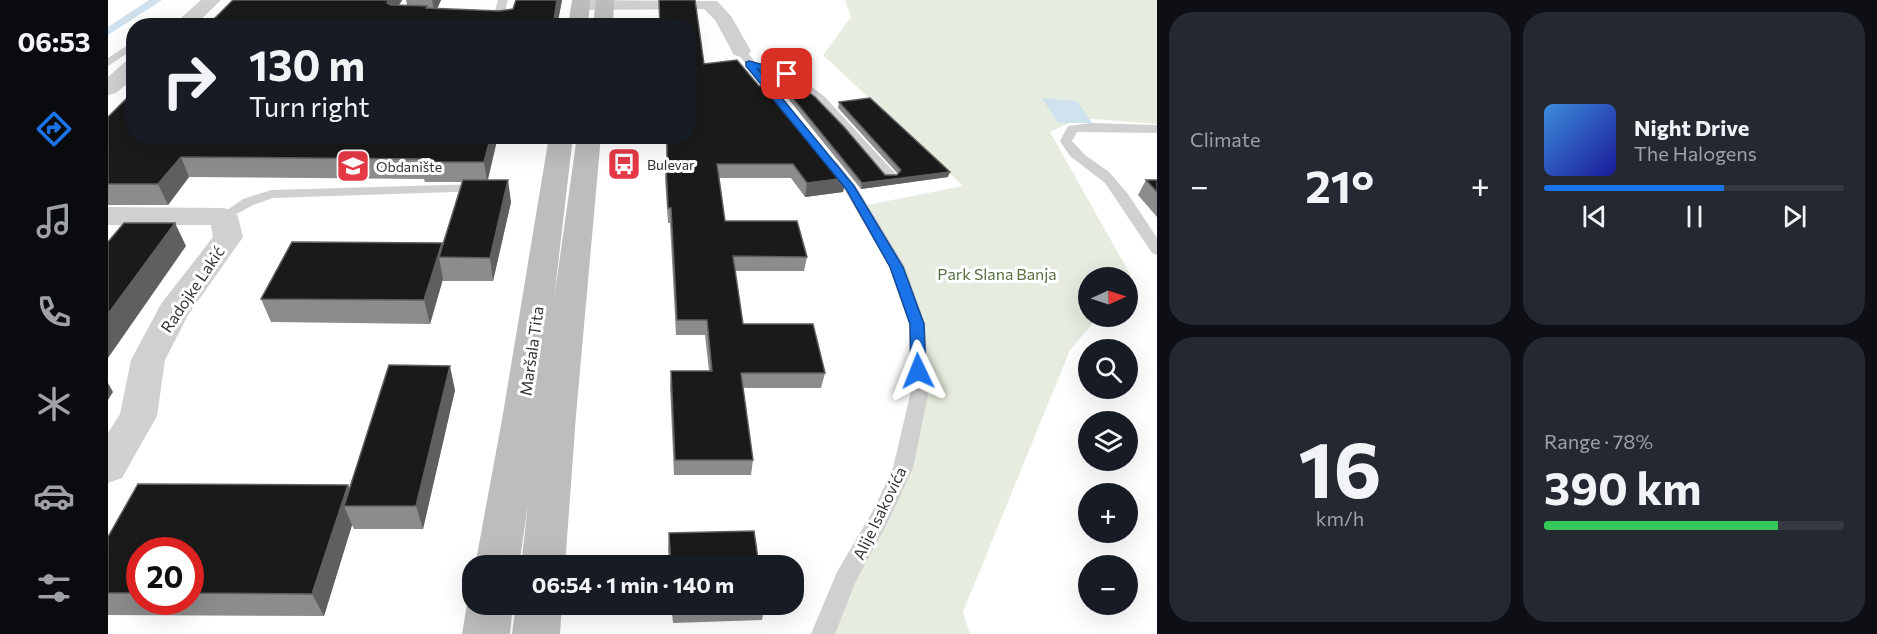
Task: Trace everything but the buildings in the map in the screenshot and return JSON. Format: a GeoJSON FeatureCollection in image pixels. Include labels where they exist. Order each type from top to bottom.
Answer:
{"type":"FeatureCollection","features":[{"type":"Feature","properties":{"kind":"main road"},"geometry":{"type":"LineString","coordinates":[[604,18],[605,1]]}},
{"type":"Feature","properties":{"kind":"main road"},"geometry":{"type":"LineString","coordinates":[[579,18],[581,2]]}},
{"type":"Feature","properties":{"kind":"main road","name":"Maršala Tita"},"geometry":{"type":"LineString","coordinates":[[499,555],[522,414],[560,144]]}},
{"type":"Feature","properties":{"kind":"main road","name":"Maršala Tita"},"geometry":{"type":"LineString","coordinates":[[544,555],[557,415],[588,144]]}},
{"type":"Feature","properties":{"kind":"main road"},"geometry":{"type":"LineString","coordinates":[[486,634],[489,615]]}},
{"type":"Feature","properties":{"kind":"main road"},"geometry":{"type":"LineString","coordinates":[[536,634],[538,615]]}},
{"type":"Feature","properties":{"kind":"street"},"geometry":{"type":"LineString","coordinates":[[191,18],[212,0]]}},
{"type":"Feature","properties":{"kind":"street"},"geometry":{"type":"LineString","coordinates":[[581,2],[686,1],[709,3],[722,16],[745,58]]}},
{"type":"Feature","properties":{"kind":"street"},"geometry":{"type":"LineString","coordinates":[[108,216],[224,217]]}},
{"type":"Feature","properties":{"kind":"street","name":"Radojke Lakić"},"geometry":{"type":"LineString","coordinates":[[108,467],[138,416],[145,366],[173,312],[228,237],[224,217]]}},
{"type":"Feature","properties":{"kind":"lane"},"geometry":{"type":"LineString","coordinates":[[498,18],[503,0]]}},
{"type":"Feature","properties":{"kind":"lane"},"geometry":{"type":"LineString","coordinates":[[745,58],[792,117]]}},
{"type":"Feature","properties":{"kind":"lane"},"geometry":{"type":"LineString","coordinates":[[745,58],[787,74],[820,98],[890,176]]}},
{"type":"Feature","properties":{"kind":"lane"},"geometry":{"type":"LineString","coordinates":[[1157,129],[1091,127],[1072,129],[1066,141],[1070,150],[1110,180],[1157,250]]}},
{"type":"Feature","properties":{"kind":"lane","name":"Alije Isakovića"},"geometry":{"type":"LineString","coordinates":[[821,153],[850,188],[897,267],[917,324],[919,395],[903,468],[882,514],[845,579],[823,634]]}},
{"type":"Feature","properties":{"kind":"lane"},"geometry":{"type":"LineString","coordinates":[[224,217],[248,202],[271,194],[480,188]]}},
{"type":"Feature","properties":{"kind":"green space","name":"Park Slana Banja"},"geometry":{"type":"Polygon","coordinates":[[[845,0],[1157,0],[1157,124],[1080,118],[1050,132],[1126,267],[1078,267],[1078,327],[1090,327],[1070,350],[963,612],[970,634],[823,634],[903,468],[917,324],[862,206],[963,186],[823,55],[851,17],[845,0]]]}},
{"type":"Feature","properties":{"kind":"water"},"geometry":{"type":"Polygon","coordinates":[[[149,0],[162,0],[134,18],[126,18],[126,23],[108,35],[108,27],[149,0]]]}},
{"type":"Feature","properties":{"kind":"water"},"geometry":{"type":"Polygon","coordinates":[[[1042,98],[1077,101],[1092,123],[1058,123],[1042,98]]]}},
{"type":"Feature","properties":{"kind":"place","name":"Bulevar"},"geometry":{"type":"Point","coordinates":[624,164]}},
{"type":"Feature","properties":{"kind":"place","name":"Obdanište"},"geometry":{"type":"Point","coordinates":[353,166]}},
{"type":"Feature","properties":{"kind":"route"},"geometry":{"type":"LineString","coordinates":[[787,74],[749,64],[850,188],[897,267],[917,324],[918,371]]}}]}
